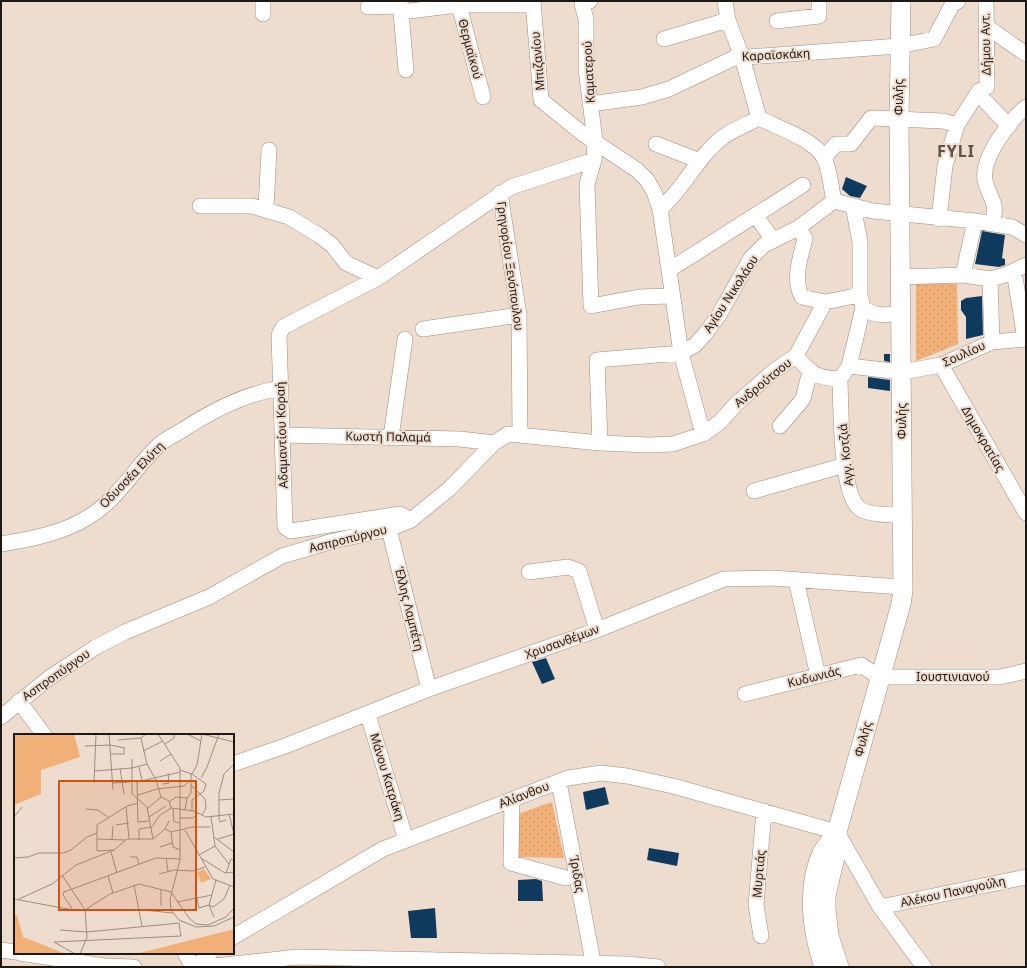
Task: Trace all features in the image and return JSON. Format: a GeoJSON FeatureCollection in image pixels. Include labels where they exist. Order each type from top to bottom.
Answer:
{"type":"FeatureCollection","features":[{"type":"Feature","properties":{"kind":"main road","name":"Φυλής"},"geometry":{"type":"LineString","coordinates":[[839,967],[829,936],[826,895],[835,857],[837,832],[879,677],[901,604],[902,372],[899,120],[900,1]]}},
{"type":"Feature","properties":{"kind":"main road","name":"Φυλής"},"geometry":{"type":"LineString","coordinates":[[824,967],[815,938],[813,893],[822,852],[837,832]]}},
{"type":"Feature","properties":{"kind":"street"},"geometry":{"type":"LineString","coordinates":[[725,1],[728,20],[742,57],[759,118],[811,143],[824,158],[834,201],[845,202],[853,206],[873,211],[939,219],[975,221],[1012,227],[1026,235]]}},
{"type":"Feature","properties":{"kind":"street"},"geometry":{"type":"LineString","coordinates":[[777,21],[819,16],[819,1]]}},
{"type":"Feature","properties":{"kind":"street","name":"Καραϊσκάκη"},"geometry":{"type":"LineString","coordinates":[[590,104],[642,97],[669,90],[734,58],[899,46],[934,40],[952,5],[958,1]]}},
{"type":"Feature","properties":{"kind":"street","name":"Δήμου Αντ."},"geometry":{"type":"LineString","coordinates":[[986,1],[987,94]]}},
{"type":"Feature","properties":{"kind":"street","name":"Καματερού"},"geometry":{"type":"LineString","coordinates":[[586,2],[586,69],[595,141],[594,160],[587,184],[591,306],[639,297],[671,296]]}},
{"type":"Feature","properties":{"kind":"street"},"geometry":{"type":"LineString","coordinates":[[368,7],[458,3],[533,3]]}},
{"type":"Feature","properties":{"kind":"street","name":"Θερμαϊκού"},"geometry":{"type":"LineString","coordinates":[[458,3],[483,97]]}},
{"type":"Feature","properties":{"kind":"street","name":"Μπιζανίου"},"geometry":{"type":"LineString","coordinates":[[533,3],[541,100],[583,134],[637,170],[648,180],[654,192],[660,209],[669,270],[671,296],[682,353],[703,434]]}},
{"type":"Feature","properties":{"kind":"street"},"geometry":{"type":"LineString","coordinates":[[401,6],[406,70]]}},
{"type":"Feature","properties":{"kind":"street"},"geometry":{"type":"LineString","coordinates":[[664,40],[728,20]]}},
{"type":"Feature","properties":{"kind":"street"},"geometry":{"type":"LineString","coordinates":[[987,27],[1026,54]]}},
{"type":"Feature","properties":{"kind":"street"},"geometry":{"type":"LineString","coordinates":[[939,219],[945,166],[957,125],[979,92],[987,94],[1009,126]]}},
{"type":"Feature","properties":{"kind":"street"},"geometry":{"type":"LineString","coordinates":[[992,224],[995,213],[995,202],[985,180],[986,169],[995,145],[1026,107]]}},
{"type":"Feature","properties":{"kind":"street"},"geometry":{"type":"LineString","coordinates":[[660,209],[670,201],[700,161],[723,137],[759,118]]}},
{"type":"Feature","properties":{"kind":"street"},"geometry":{"type":"LineString","coordinates":[[824,158],[836,144],[851,144],[871,118],[943,121],[957,125]]}},
{"type":"Feature","properties":{"kind":"street"},"geometry":{"type":"LineString","coordinates":[[656,144],[700,161]]}},
{"type":"Feature","properties":{"kind":"street"},"geometry":{"type":"LineString","coordinates":[[266,208],[269,150]]}},
{"type":"Feature","properties":{"kind":"street"},"geometry":{"type":"LineString","coordinates":[[200,206],[252,206],[266,208],[289,216],[332,245],[346,263],[378,278],[511,186],[594,160]]}},
{"type":"Feature","properties":{"kind":"street"},"geometry":{"type":"LineString","coordinates":[[669,270],[803,185]]}},
{"type":"Feature","properties":{"kind":"street","name":"Γρηγορίου Ξενόπουλου"},"geometry":{"type":"LineString","coordinates":[[500,194],[519,315],[520,434]]}},
{"type":"Feature","properties":{"kind":"street","name":"Αγίου Νικολάου"},"geometry":{"type":"LineString","coordinates":[[682,353],[695,345],[706,334],[719,315],[751,258],[764,245],[798,228],[834,201]]}},
{"type":"Feature","properties":{"kind":"street"},"geometry":{"type":"LineString","coordinates":[[796,356],[812,374],[822,378],[840,379],[849,366],[862,302],[860,242],[853,206]]}},
{"type":"Feature","properties":{"kind":"street"},"geometry":{"type":"LineString","coordinates":[[756,216],[773,240]]}},
{"type":"Feature","properties":{"kind":"street"},"geometry":{"type":"LineString","coordinates":[[963,276],[975,221]]}},
{"type":"Feature","properties":{"kind":"street"},"geometry":{"type":"LineString","coordinates":[[798,228],[805,238],[797,286],[802,297],[825,302],[862,302],[876,315],[901,313]]}},
{"type":"Feature","properties":{"kind":"street"},"geometry":{"type":"LineString","coordinates":[[901,278],[963,276],[990,279],[1020,268],[1026,339]]}},
{"type":"Feature","properties":{"kind":"street","name":"Αδαμαντίου Κοραή"},"geometry":{"type":"LineString","coordinates":[[378,278],[283,327],[279,335],[285,527],[291,531],[394,514],[400,514],[411,520]]}},
{"type":"Feature","properties":{"kind":"street"},"geometry":{"type":"LineString","coordinates":[[990,279],[992,342]]}},
{"type":"Feature","properties":{"kind":"street","name":"Ανδρούτσου"},"geometry":{"type":"LineString","coordinates":[[703,434],[720,422],[736,404],[774,370],[796,356],[825,302]]}},
{"type":"Feature","properties":{"kind":"street"},"geometry":{"type":"LineString","coordinates":[[423,329],[519,315]]}},
{"type":"Feature","properties":{"kind":"street"},"geometry":{"type":"LineString","coordinates":[[391,437],[405,339]]}},
{"type":"Feature","properties":{"kind":"street","name":"Σουλίου"},"geometry":{"type":"LineString","coordinates":[[849,366],[902,372],[941,365],[992,342],[1026,339]]}},
{"type":"Feature","properties":{"kind":"street"},"geometry":{"type":"LineString","coordinates":[[600,443],[597,360],[682,353]]}},
{"type":"Feature","properties":{"kind":"street","name":"Δημοκρατίας"},"geometry":{"type":"LineString","coordinates":[[941,365],[1026,513]]}},
{"type":"Feature","properties":{"kind":"street"},"geometry":{"type":"LineString","coordinates":[[780,426],[803,399],[808,380],[812,374]]}},
{"type":"Feature","properties":{"kind":"street","name":"Αγγ. Κοτζιά"},"geometry":{"type":"LineString","coordinates":[[840,379],[845,465],[851,498],[860,509],[881,515],[901,515]]}},
{"type":"Feature","properties":{"kind":"street","name":"Οδυσσέα Ελύτη"},"geometry":{"type":"LineString","coordinates":[[1,544],[30,539],[68,527],[91,516],[109,500],[161,443],[205,416],[265,390],[281,388]]}},
{"type":"Feature","properties":{"kind":"street","name":"Ασπροπύργου"},"geometry":{"type":"LineString","coordinates":[[1,717],[49,678],[96,647],[125,632],[209,597],[282,556],[333,541],[389,529],[411,520],[449,489],[494,443],[508,434],[600,443],[649,445],[673,444],[703,434]]}},
{"type":"Feature","properties":{"kind":"street","name":"Κωστή Παλαμά"},"geometry":{"type":"LineString","coordinates":[[282,435],[460,439],[494,443]]}},
{"type":"Feature","properties":{"kind":"street"},"geometry":{"type":"LineString","coordinates":[[754,491],[845,465]]}},
{"type":"Feature","properties":{"kind":"street","name":"Έλλης Λαμπέτη"},"geometry":{"type":"LineString","coordinates":[[389,529],[429,689]]}},
{"type":"Feature","properties":{"kind":"street"},"geometry":{"type":"LineString","coordinates":[[529,572],[568,567],[579,571],[596,630]]}},
{"type":"Feature","properties":{"kind":"street","name":"Χρυσανθέμων"},"geometry":{"type":"LineString","coordinates":[[234,764],[368,714],[429,689],[596,630],[724,579],[743,578],[796,580],[902,587]]}},
{"type":"Feature","properties":{"kind":"street"},"geometry":{"type":"LineString","coordinates":[[796,580],[818,676]]}},
{"type":"Feature","properties":{"kind":"street","name":"Κυδωνιάς"},"geometry":{"type":"LineString","coordinates":[[745,694],[861,665],[879,677]]}},
{"type":"Feature","properties":{"kind":"street","name":"Ιουστινιανού"},"geometry":{"type":"LineString","coordinates":[[879,677],[1000,677],[1026,671]]}},
{"type":"Feature","properties":{"kind":"street"},"geometry":{"type":"LineString","coordinates":[[19,701],[43,734]]}},
{"type":"Feature","properties":{"kind":"street","name":"Μάνου Κατράκη"},"geometry":{"type":"LineString","coordinates":[[368,714],[406,840]]}},
{"type":"Feature","properties":{"kind":"street","name":"Αλίανθου"},"geometry":{"type":"LineString","coordinates":[[234,936],[383,848],[568,778],[601,773],[627,776],[673,786],[837,832]]}},
{"type":"Feature","properties":{"kind":"street","name":"Ίριδας"},"geometry":{"type":"LineString","coordinates":[[559,782],[593,965]]}},
{"type":"Feature","properties":{"kind":"street"},"geometry":{"type":"LineString","coordinates":[[512,800],[512,863],[566,878]]}},
{"type":"Feature","properties":{"kind":"street","name":"Μυρτιάς"},"geometry":{"type":"LineString","coordinates":[[761,936],[756,905],[764,811]]}},
{"type":"Feature","properties":{"kind":"street"},"geometry":{"type":"LineString","coordinates":[[837,832],[880,907],[924,967]]}},
{"type":"Feature","properties":{"kind":"street","name":"Αλέκου Παναγούλη"},"geometry":{"type":"LineString","coordinates":[[880,907],[1026,877]]}},
{"type":"Feature","properties":{"kind":"street"},"geometry":{"type":"LineString","coordinates":[[1,950],[14,952]]}},
{"type":"Feature","properties":{"kind":"street"},"geometry":{"type":"LineString","coordinates":[[26,954],[104,966],[134,967]]}},
{"type":"Feature","properties":{"kind":"street"},"geometry":{"type":"LineString","coordinates":[[97,954],[104,966]]}},
{"type":"Feature","properties":{"kind":"street"},"geometry":{"type":"LineString","coordinates":[[186,954],[194,967],[209,954]]}},
{"type":"Feature","properties":{"kind":"street"},"geometry":{"type":"LineString","coordinates":[[205,967],[297,957],[593,965],[627,964],[658,967]]}},
{"type":"Feature","properties":{"kind":"shaded area"},"geometry":{"type":"Polygon","coordinates":[[[916,283],[957,284],[958,344],[916,361],[916,283]]]}},
{"type":"Feature","properties":{"kind":"shaded area"},"geometry":{"type":"Polygon","coordinates":[[[552,802],[564,858],[517,857],[518,814],[552,802]]]}},
{"type":"Feature","properties":{"kind":"building"},"geometry":{"type":"Polygon","coordinates":[[[846,177],[867,186],[860,198],[850,196],[842,189],[846,177]]]}},
{"type":"Feature","properties":{"kind":"building"},"geometry":{"type":"Polygon","coordinates":[[[982,231],[1005,235],[1002,258],[1005,259],[1005,265],[999,267],[975,264],[982,231]]]}},
{"type":"Feature","properties":{"kind":"building"},"geometry":{"type":"Polygon","coordinates":[[[982,296],[983,335],[966,339],[966,317],[961,310],[961,301],[966,298],[982,296]]]}},
{"type":"Feature","properties":{"kind":"building"},"geometry":{"type":"Polygon","coordinates":[[[884,354],[890,354],[890,362],[884,361],[884,354]]]}},
{"type":"Feature","properties":{"kind":"building"},"geometry":{"type":"Polygon","coordinates":[[[868,377],[890,380],[890,391],[868,388],[868,377]]]}},
{"type":"Feature","properties":{"kind":"building"},"geometry":{"type":"Polygon","coordinates":[[[546,658],[555,679],[542,684],[532,662],[546,658]]]}},
{"type":"Feature","properties":{"kind":"building"},"geometry":{"type":"Polygon","coordinates":[[[605,787],[609,804],[586,810],[583,792],[605,787]]]}},
{"type":"Feature","properties":{"kind":"building"},"geometry":{"type":"Polygon","coordinates":[[[649,848],[679,853],[677,866],[647,860],[649,848]]]}},
{"type":"Feature","properties":{"kind":"building"},"geometry":{"type":"Polygon","coordinates":[[[536,879],[542,881],[543,901],[518,901],[518,880],[536,879]]]}},
{"type":"Feature","properties":{"kind":"building"},"geometry":{"type":"Polygon","coordinates":[[[435,908],[437,938],[411,938],[408,911],[435,908]]]}},
{"type":"Feature","properties":{"kind":"district","name":"FYLI"},"geometry":{"type":"Point","coordinates":[956,151]}}]}
